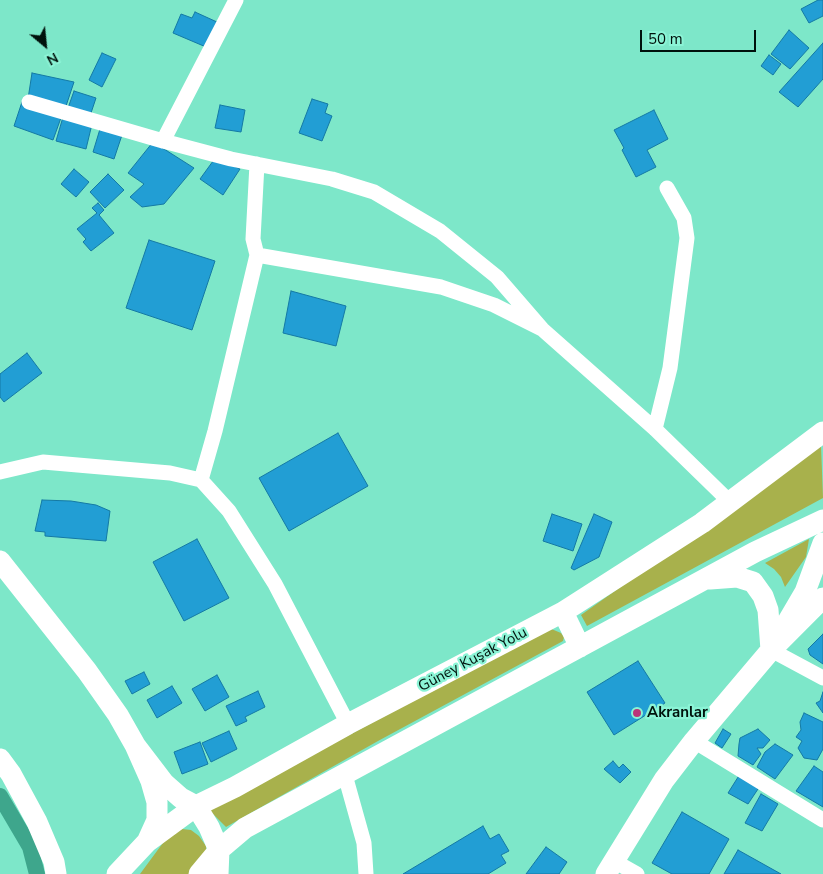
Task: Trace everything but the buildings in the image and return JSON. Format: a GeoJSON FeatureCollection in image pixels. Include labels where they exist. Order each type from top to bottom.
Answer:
{"type":"FeatureCollection","features":[{"type":"Feature","properties":{"kind":"main road","name":"Güney Kuşak Yolu"},"geometry":{"type":"LineString","coordinates":[[117,874],[147,842],[196,806],[563,612],[702,523],[823,432]]}},
{"type":"Feature","properties":{"kind":"main road"},"geometry":{"type":"LineString","coordinates":[[199,874],[219,850],[245,828],[704,579],[755,552],[823,520]]}},
{"type":"Feature","properties":{"kind":"main road"},"geometry":{"type":"LineString","coordinates":[[771,650],[805,592],[823,543]]}},
{"type":"Feature","properties":{"kind":"main road"},"geometry":{"type":"LineString","coordinates":[[0,561],[86,671],[118,715],[135,745],[151,781],[157,802],[157,820],[147,842]]}},
{"type":"Feature","properties":{"kind":"main road"},"geometry":{"type":"LineString","coordinates":[[704,579],[737,577],[753,582],[763,596],[768,610],[771,650]]}},
{"type":"Feature","properties":{"kind":"main road"},"geometry":{"type":"LineString","coordinates":[[610,868],[664,780],[694,740],[771,650],[823,598]]}},
{"type":"Feature","properties":{"kind":"main road"},"geometry":{"type":"LineString","coordinates":[[563,612],[580,647]]}},
{"type":"Feature","properties":{"kind":"main road"},"geometry":{"type":"LineString","coordinates":[[135,745],[164,783],[181,798],[196,806],[212,832],[219,850],[218,874]]}},
{"type":"Feature","properties":{"kind":"main road"},"geometry":{"type":"LineString","coordinates":[[0,759],[11,774],[37,822],[54,862],[56,874]]}},
{"type":"Feature","properties":{"kind":"street"},"geometry":{"type":"LineString","coordinates":[[164,141],[236,0]]}},
{"type":"Feature","properties":{"kind":"street"},"geometry":{"type":"LineString","coordinates":[[29,102],[164,141],[257,164],[332,179],[374,192],[440,231],[497,277],[542,329],[655,429],[731,502]]}},
{"type":"Feature","properties":{"kind":"street"},"geometry":{"type":"LineString","coordinates":[[201,480],[215,431],[257,254],[253,239],[257,164]]}},
{"type":"Feature","properties":{"kind":"street"},"geometry":{"type":"LineString","coordinates":[[655,429],[670,368],[688,238],[684,218],[667,188]]}},
{"type":"Feature","properties":{"kind":"street"},"geometry":{"type":"LineString","coordinates":[[257,254],[441,287],[494,305],[542,329]]}},
{"type":"Feature","properties":{"kind":"street"},"geometry":{"type":"LineString","coordinates":[[0,472],[43,462],[170,473],[201,480],[229,510],[275,584],[348,724]]}},
{"type":"Feature","properties":{"kind":"street"},"geometry":{"type":"LineString","coordinates":[[771,650],[823,678]]}},
{"type":"Feature","properties":{"kind":"street"},"geometry":{"type":"LineString","coordinates":[[694,740],[823,820]]}},
{"type":"Feature","properties":{"kind":"street"},"geometry":{"type":"LineString","coordinates":[[345,775],[364,843],[366,874]]}},
{"type":"Feature","properties":{"kind":"street"},"geometry":{"type":"LineString","coordinates":[[610,868],[637,874]]}},
{"type":"Feature","properties":{"kind":"green space"},"geometry":{"type":"Polygon","coordinates":[[[821,445],[823,498],[587,626],[581,615],[821,445]]]}},
{"type":"Feature","properties":{"kind":"green space"},"geometry":{"type":"Polygon","coordinates":[[[809,539],[806,557],[785,587],[781,577],[765,563],[809,539]]]}},
{"type":"Feature","properties":{"kind":"green space"},"geometry":{"type":"Polygon","coordinates":[[[549,628],[561,633],[564,637],[563,641],[378,741],[226,827],[209,810],[549,628]]]}},
{"type":"Feature","properties":{"kind":"green space"},"geometry":{"type":"Polygon","coordinates":[[[182,829],[191,830],[199,836],[206,846],[207,855],[196,874],[140,874],[171,832],[182,829]]]}},
{"type":"Feature","properties":{"kind":"waterway"},"geometry":{"type":"LineString","coordinates":[[0,796],[30,847],[37,874]]}},
{"type":"Feature","properties":{"kind":"place","name":"Akranlar"},"geometry":{"type":"Point","coordinates":[637,713]}}]}
